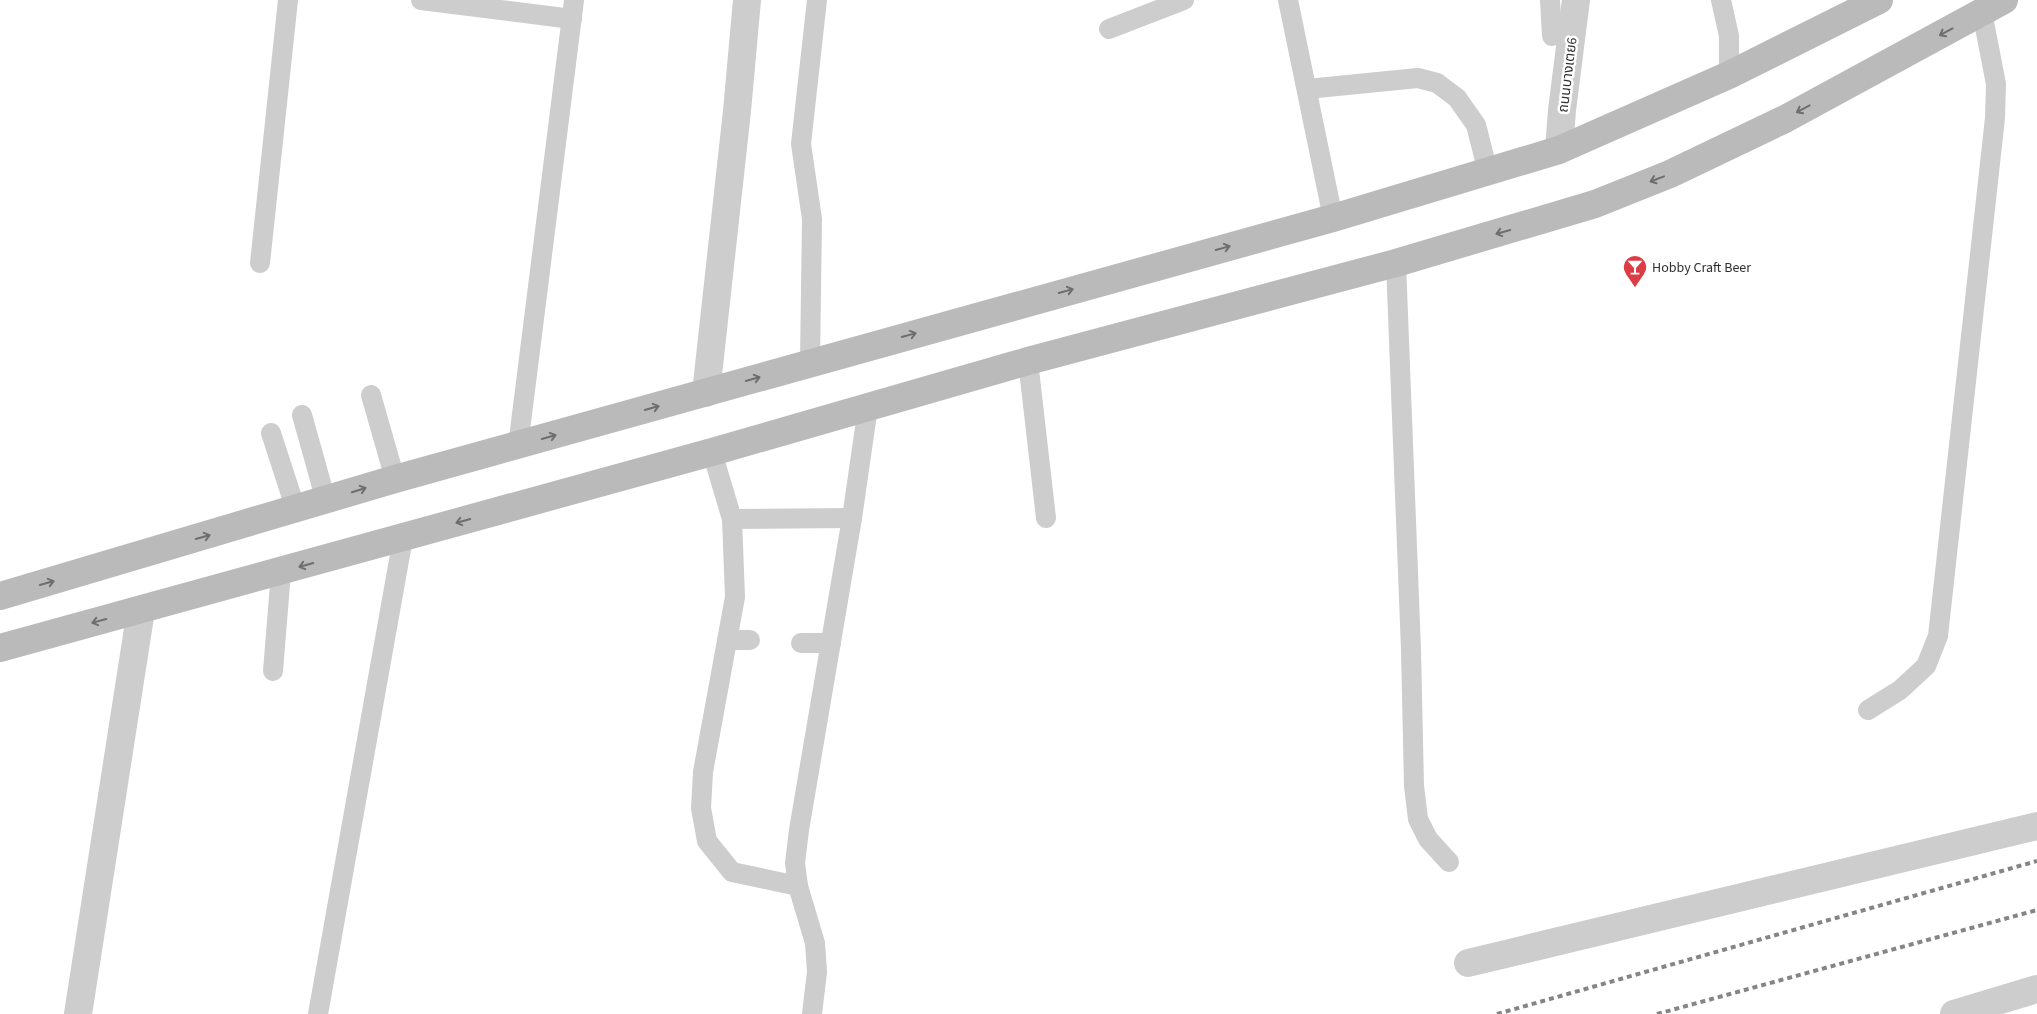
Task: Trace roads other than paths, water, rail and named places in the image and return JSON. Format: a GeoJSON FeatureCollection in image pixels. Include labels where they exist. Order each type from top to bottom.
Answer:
{"type":"FeatureCollection","features":[{"type":"Feature","properties":{"kind":"main road"},"geometry":{"type":"LineString","coordinates":[[0,596],[296,510],[395,479],[1333,218],[1559,150],[1729,75],[1879,0]]}},
{"type":"Feature","properties":{"kind":"main road"},"geometry":{"type":"LineString","coordinates":[[0,648],[712,452],[1028,361],[1396,263],[1595,204],[1670,174],[1785,119],[1993,6]]}},
{"type":"Feature","properties":{"kind":"street"},"geometry":{"type":"LineString","coordinates":[[706,393],[747,0]]}},
{"type":"Feature","properties":{"kind":"street","name":"ถนนบางเตย6"},"geometry":{"type":"LineString","coordinates":[[1559,150],[1562,110],[1576,0]]}},
{"type":"Feature","properties":{"kind":"street"},"geometry":{"type":"LineString","coordinates":[[78,1014],[141,610]]}},
{"type":"Feature","properties":{"kind":"street"},"geometry":{"type":"LineString","coordinates":[[1468,963],[2037,826]]}},
{"type":"Feature","properties":{"kind":"street"},"geometry":{"type":"LineString","coordinates":[[1960,1013],[2037,990]]}},
{"type":"Feature","properties":{"kind":"lane"},"geometry":{"type":"LineString","coordinates":[[260,263],[288,0]]}},
{"type":"Feature","properties":{"kind":"lane"},"geometry":{"type":"LineString","coordinates":[[421,0],[573,10],[518,446]]}},
{"type":"Feature","properties":{"kind":"lane"},"geometry":{"type":"LineString","coordinates":[[810,362],[812,219],[801,144],[817,0]]}},
{"type":"Feature","properties":{"kind":"lane"},"geometry":{"type":"LineString","coordinates":[[1109,29],[1184,0]]}},
{"type":"Feature","properties":{"kind":"lane"},"geometry":{"type":"LineString","coordinates":[[1288,0],[1333,218]]}},
{"type":"Feature","properties":{"kind":"lane"},"geometry":{"type":"LineString","coordinates":[[1550,0],[1552,36]]}},
{"type":"Feature","properties":{"kind":"lane"},"geometry":{"type":"LineString","coordinates":[[1721,0],[1729,36],[1729,75]]}},
{"type":"Feature","properties":{"kind":"lane"},"geometry":{"type":"LineString","coordinates":[[1868,710],[1900,690],[1926,666],[1938,636],[1995,118],[1996,84],[1993,6]]}},
{"type":"Feature","properties":{"kind":"lane"},"geometry":{"type":"LineString","coordinates":[[1307,88],[1418,78],[1437,83],[1457,98],[1476,125],[1488,172]]}},
{"type":"Feature","properties":{"kind":"lane"},"geometry":{"type":"LineString","coordinates":[[1396,263],[1411,650],[1414,786],[1418,819],[1428,839],[1449,862]]}},
{"type":"Feature","properties":{"kind":"lane"},"geometry":{"type":"LineString","coordinates":[[1028,361],[1046,518]]}},
{"type":"Feature","properties":{"kind":"lane"},"geometry":{"type":"LineString","coordinates":[[371,395],[395,479]]}},
{"type":"Feature","properties":{"kind":"lane"},"geometry":{"type":"LineString","coordinates":[[812,1014],[816,972],[815,943],[798,886],[795,863],[852,518],[868,407]]}},
{"type":"Feature","properties":{"kind":"lane"},"geometry":{"type":"LineString","coordinates":[[302,415],[326,500]]}},
{"type":"Feature","properties":{"kind":"lane"},"geometry":{"type":"LineString","coordinates":[[271,433],[296,510]]}},
{"type":"Feature","properties":{"kind":"lane"},"geometry":{"type":"LineString","coordinates":[[712,452],[732,518],[735,597],[703,772],[701,808],[707,841],[732,872],[798,886]]}},
{"type":"Feature","properties":{"kind":"lane"},"geometry":{"type":"LineString","coordinates":[[732,518],[852,518]]}},
{"type":"Feature","properties":{"kind":"lane"},"geometry":{"type":"LineString","coordinates":[[318,1014],[403,538]]}},
{"type":"Feature","properties":{"kind":"lane"},"geometry":{"type":"LineString","coordinates":[[273,671],[281,572]]}},
{"type":"Feature","properties":{"kind":"lane"},"geometry":{"type":"LineString","coordinates":[[727,640],[750,640]]}},
{"type":"Feature","properties":{"kind":"lane"},"geometry":{"type":"LineString","coordinates":[[801,643],[831,643]]}},
{"type":"Feature","properties":{"kind":"railway"},"geometry":{"type":"LineString","coordinates":[[1497,1014],[2037,861]]}},
{"type":"Feature","properties":{"kind":"railway"},"geometry":{"type":"LineString","coordinates":[[1657,1014],[2037,910]]}},
{"type":"Feature","properties":{"kind":"place","name":"Hobby Craft Beer"},"geometry":{"type":"Point","coordinates":[1635,288]}}]}
